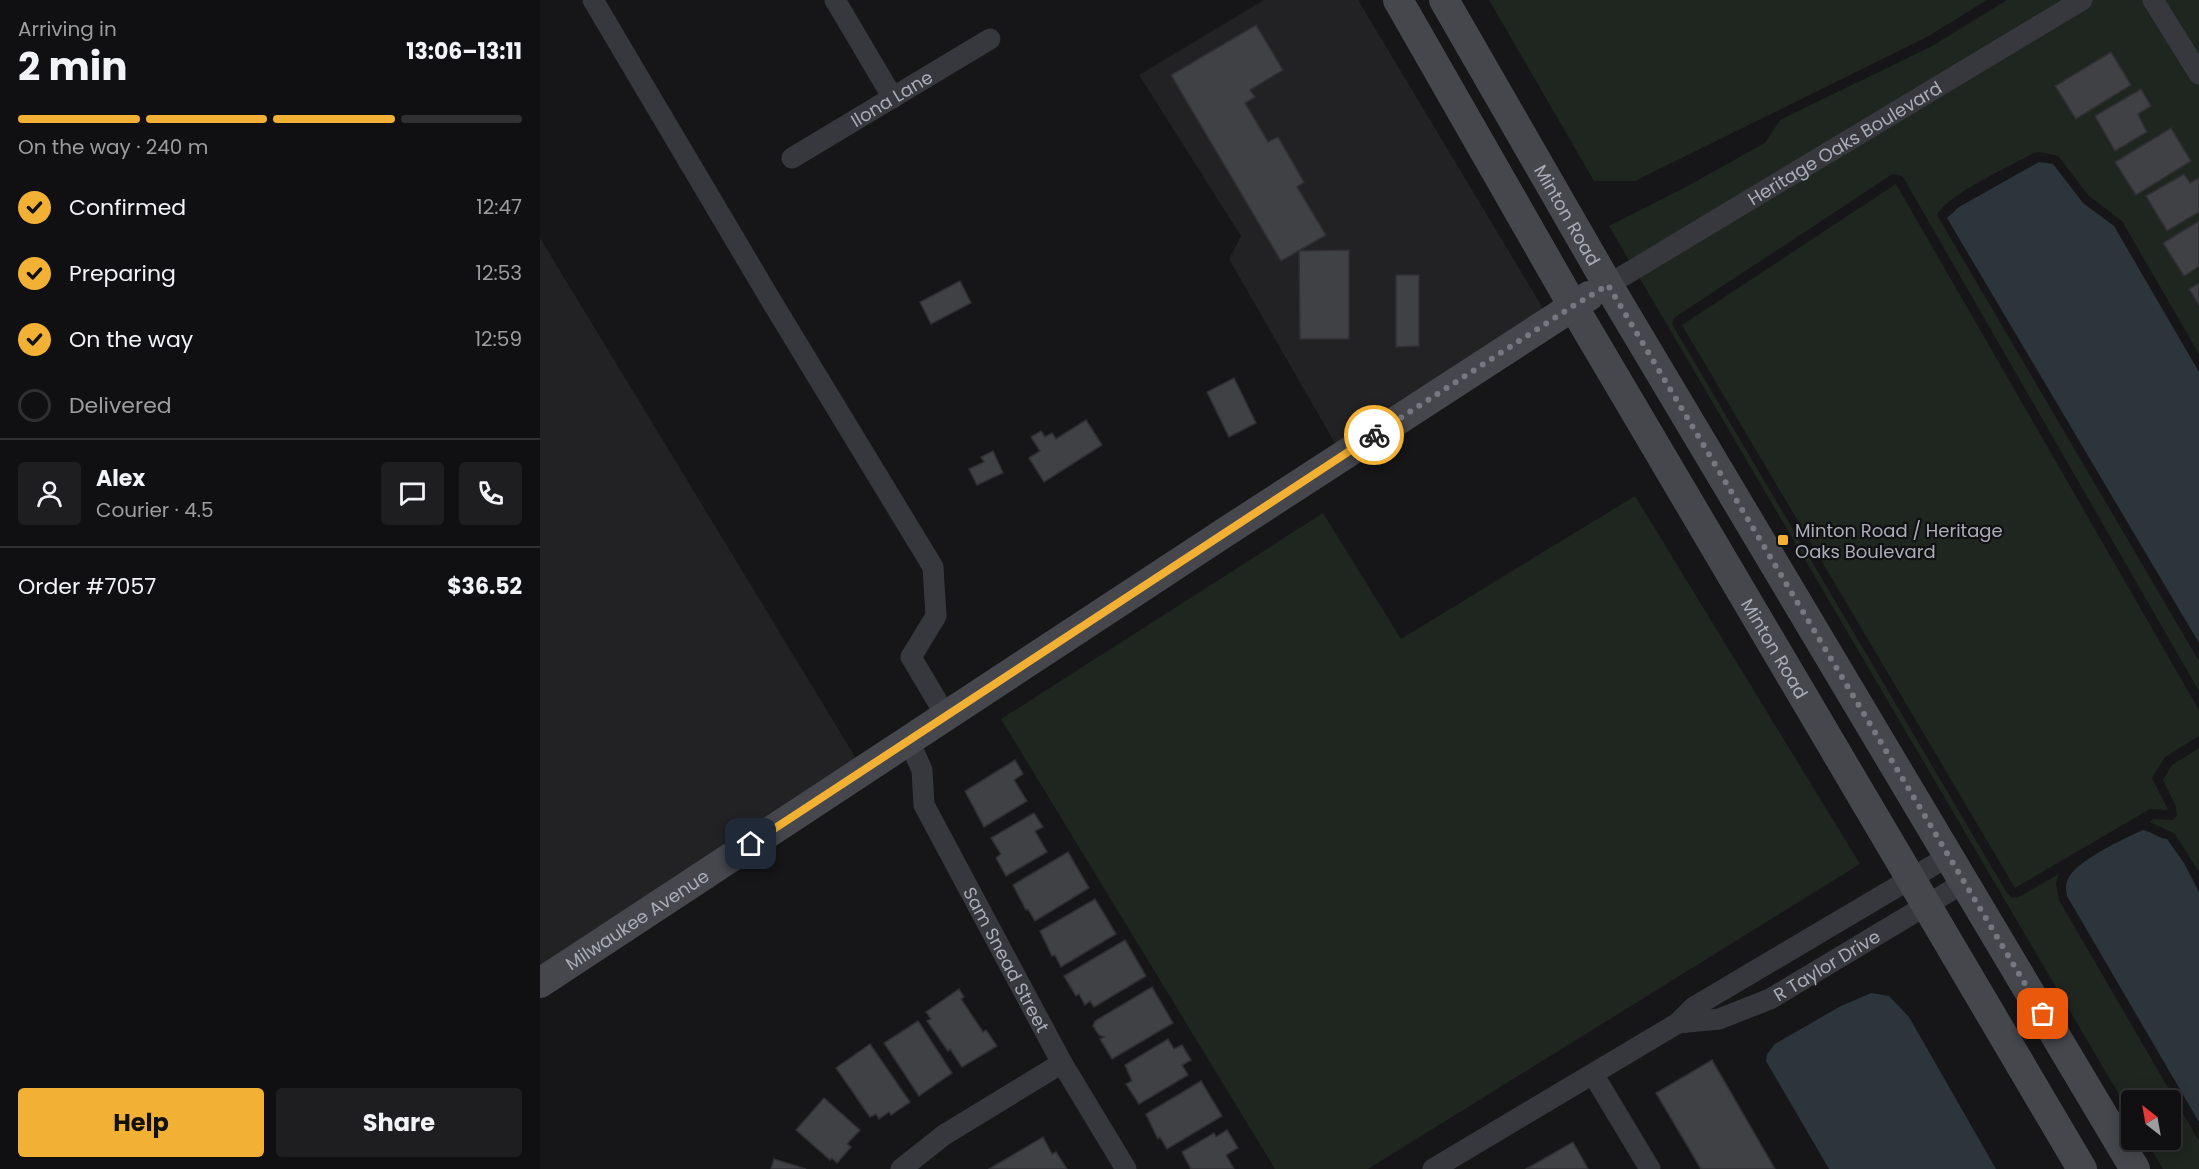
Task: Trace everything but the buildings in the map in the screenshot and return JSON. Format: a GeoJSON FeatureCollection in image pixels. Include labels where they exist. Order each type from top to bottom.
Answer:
{"type":"FeatureCollection","features":[{"type":"Feature","properties":{"kind":"main road","name":"Minton Road"},"geometry":{"type":"LineString","coordinates":[[1398,0],[1573,306],[2082,1169]]}},
{"type":"Feature","properties":{"kind":"main road","name":"Minton Road"},"geometry":{"type":"LineString","coordinates":[[1444,0],[1608,285],[2135,1169]]}},
{"type":"Feature","properties":{"kind":"main road","name":"Milwaukee Avenue"},"geometry":{"type":"LineString","coordinates":[[540,983],[1608,285]]}},
{"type":"Feature","properties":{"kind":"street"},"geometry":{"type":"LineString","coordinates":[[593,0],[933,567],[936,616],[911,657],[946,716]]}},
{"type":"Feature","properties":{"kind":"street"},"geometry":{"type":"LineString","coordinates":[[835,0],[893,98]]}},
{"type":"Feature","properties":{"kind":"street","name":"Heritage Oaks Boulevard"},"geometry":{"type":"LineString","coordinates":[[1608,285],[2082,0]]}},
{"type":"Feature","properties":{"kind":"street"},"geometry":{"type":"LineString","coordinates":[[2153,0],[2199,74]]}},
{"type":"Feature","properties":{"kind":"street","name":"Ilona Lane"},"geometry":{"type":"LineString","coordinates":[[792,158],[990,39]]}},
{"type":"Feature","properties":{"kind":"street","name":"Sam Snead Street"},"geometry":{"type":"LineString","coordinates":[[909,741],[922,770],[924,805],[1062,1063],[1126,1169]]}},
{"type":"Feature","properties":{"kind":"street","name":"R Taylor Drive"},"geometry":{"type":"LineString","coordinates":[[1443,1166],[1678,1023],[1694,1007],[1949,855]]}},
{"type":"Feature","properties":{"kind":"street","name":"R Taylor Drive"},"geometry":{"type":"LineString","coordinates":[[1678,1023],[1719,1019],[1770,999],[1965,882]]}},
{"type":"Feature","properties":{"kind":"street"},"geometry":{"type":"LineString","coordinates":[[1815,934],[1832,962]]}},
{"type":"Feature","properties":{"kind":"street"},"geometry":{"type":"LineString","coordinates":[[1743,977],[1757,1004]]}},
{"type":"Feature","properties":{"kind":"street"},"geometry":{"type":"LineString","coordinates":[[902,1169],[944,1136],[1062,1063]]}},
{"type":"Feature","properties":{"kind":"street"},"geometry":{"type":"LineString","coordinates":[[1593,1074],[1650,1169]]}},
{"type":"Feature","properties":{"kind":"shaded area"},"geometry":{"type":"Polygon","coordinates":[[[1264,0],[1358,0],[1544,310],[1336,445],[1229,259],[1241,236],[1139,75],[1264,0]]]}},
{"type":"Feature","properties":{"kind":"shaded area"},"geometry":{"type":"Polygon","coordinates":[[[1489,0],[1987,0],[1927,37],[1635,181],[1594,181],[1489,0]]]}},
{"type":"Feature","properties":{"kind":"shaded area"},"geometry":{"type":"Polygon","coordinates":[[[2007,0],[2199,0],[2199,354],[2122,221],[2089,196],[2058,156],[2034,153],[1966,190],[1943,207],[1937,215],[2199,661],[2199,691],[1903,177],[1897,174],[1891,175],[1674,318],[1672,324],[2007,893],[2017,898],[2059,874],[2056,883],[2059,900],[2169,1090],[2121,1090],[2121,1098],[1609,226],[1765,143],[1780,120],[1932,46],[2007,0]]]}},
{"type":"Feature","properties":{"kind":"shaded area"},"geometry":{"type":"Polygon","coordinates":[[[2039,162],[2053,164],[2083,203],[2114,226],[2199,372],[2199,643],[1947,218],[1959,207],[2039,162]]]}},
{"type":"Feature","properties":{"kind":"shaded area"},"geometry":{"type":"Polygon","coordinates":[[[1896,184],[2199,710],[2199,736],[2165,757],[2152,778],[2168,810],[2150,809],[2015,888],[1682,325],[1896,184]]]}},
{"type":"Feature","properties":{"kind":"shaded area"},"geometry":{"type":"Polygon","coordinates":[[[540,238],[857,760],[540,969],[540,238]]]}},
{"type":"Feature","properties":{"kind":"shaded area"},"geometry":{"type":"Polygon","coordinates":[[[1635,496],[1860,864],[1368,1169],[1275,1169],[1001,719],[1323,513],[1401,639],[1635,496]]]}},
{"type":"Feature","properties":{"kind":"shaded area"},"geometry":{"type":"Polygon","coordinates":[[[2199,748],[2199,872],[2175,834],[2150,822],[2153,819],[2172,820],[2177,816],[2176,806],[2163,780],[2172,765],[2199,748]]]}},
{"type":"Feature","properties":{"kind":"shaded area"},"geometry":{"type":"Polygon","coordinates":[[[2143,830],[2167,839],[2184,863],[2199,892],[2199,1122],[2067,896],[2067,882],[2077,868],[2143,830]]]}},
{"type":"Feature","properties":{"kind":"shaded area"},"geometry":{"type":"Polygon","coordinates":[[[1871,993],[1889,996],[1909,1017],[1996,1169],[1829,1169],[1766,1061],[1767,1054],[1775,1044],[1839,1007],[1871,993]]]}},
{"type":"Feature","properties":{"kind":"shaded area"},"geometry":{"type":"Polygon","coordinates":[[[2181,1110],[2199,1141],[2199,1169],[2163,1169],[2152,1150],[2181,1150],[2181,1110]]]}},
{"type":"Feature","properties":{"kind":"way so far"},"geometry":{"type":"LineString","coordinates":[[1374,435],[1608,285],[2043,1014]]}},
{"type":"Feature","properties":{"kind":"place","name":"Minton Road / Heritage Oaks Boulevard"},"geometry":{"type":"Point","coordinates":[1783,540]}},
{"type":"Feature","properties":{"kind":"route"},"geometry":{"type":"LineString","coordinates":[[751,844],[1374,435]]}}]}
